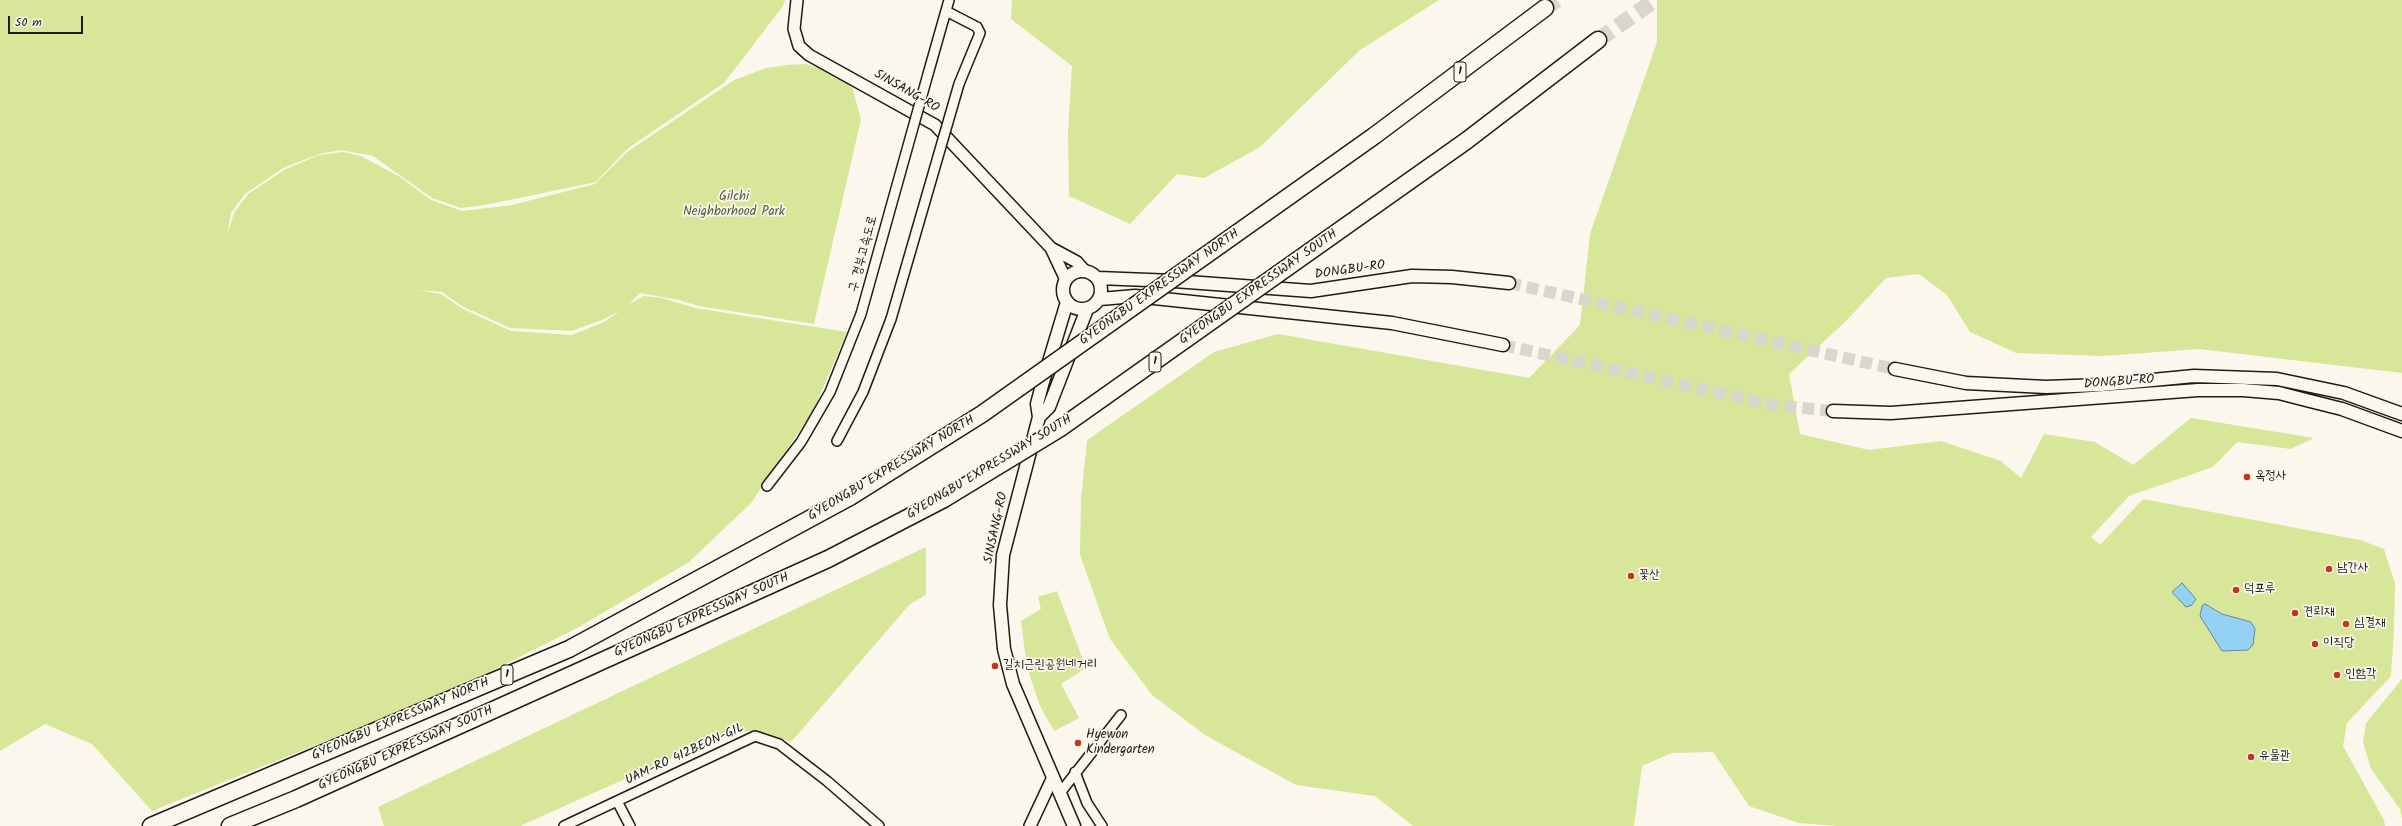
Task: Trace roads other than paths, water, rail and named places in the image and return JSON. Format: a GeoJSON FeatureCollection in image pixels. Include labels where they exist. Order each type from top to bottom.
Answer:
{"type":"FeatureCollection","features":[{"type":"Feature","properties":{"kind":"highway","name":"GYEONGBU EXPRESSWAY NORTH"},"geometry":{"type":"LineString","coordinates":[[151,826],[569,649],[850,497],[982,414],[1374,136],[1545,8]]}},
{"type":"Feature","properties":{"kind":"highway","name":"GYEONGBU EXPRESSWAY SOUTH"},"geometry":{"type":"LineString","coordinates":[[230,826],[296,799],[828,559],[944,499],[1059,429],[1466,141],[1598,40]]}},
{"type":"Feature","properties":{"kind":"main road"},"geometry":{"type":"LineString","coordinates":[[1084,270],[1098,278],[1102,288],[1100,299],[1092,307],[1087,309],[1076,308],[1067,302],[1063,291],[1066,280],[1073,273],[1084,270]]}},
{"type":"Feature","properties":{"kind":"main road","name":"DONGBU-RO"},"geometry":{"type":"LineString","coordinates":[[1098,278],[1174,281],[1311,291],[1412,276],[1452,276],[1509,283]]}},
{"type":"Feature","properties":{"kind":"main road"},"geometry":{"type":"LineString","coordinates":[[1100,299],[1135,296],[1392,323],[1503,345]]}},
{"type":"Feature","properties":{"kind":"main road"},"geometry":{"type":"LineString","coordinates":[[1039,418],[1038,404],[1042,385],[1067,302]]}},
{"type":"Feature","properties":{"kind":"main road"},"geometry":{"type":"LineString","coordinates":[[1039,418],[1049,407],[1087,309]]}},
{"type":"Feature","properties":{"kind":"main road","name":"DONGBU-RO"},"geometry":{"type":"LineString","coordinates":[[1895,369],[1966,383],[2046,387],[2101,385],[2194,376],[2277,378],[2344,393],[2402,414]]}},
{"type":"Feature","properties":{"kind":"main road","name":"DONGBU-RO"},"geometry":{"type":"LineString","coordinates":[[1833,411],[1899,412],[2198,390],[2243,390],[2279,393],[2316,402],[2342,409],[2402,431]]}},
{"type":"Feature","properties":{"kind":"main road","name":"SINSANG-RO"},"geometry":{"type":"LineString","coordinates":[[1039,418],[1003,555],[1000,605],[1004,649],[1013,684],[1074,826]]}},
{"type":"Feature","properties":{"kind":"street","name":"SINSANG-RO"},"geometry":{"type":"LineString","coordinates":[[797,0],[794,29],[799,46],[809,55],[935,125],[1051,248]]}},
{"type":"Feature","properties":{"kind":"street","name":"구 경부고속도로"},"geometry":{"type":"LineString","coordinates":[[767,486],[801,442],[830,392],[861,314],[949,0]]}},
{"type":"Feature","properties":{"kind":"street"},"geometry":{"type":"LineString","coordinates":[[837,441],[863,392],[891,319],[959,84],[980,33],[977,27],[946,11]]}},
{"type":"Feature","properties":{"kind":"street"},"geometry":{"type":"LineString","coordinates":[[1051,248],[1077,262],[1084,270]]}},
{"type":"Feature","properties":{"kind":"street"},"geometry":{"type":"LineString","coordinates":[[1051,248],[1066,280]]}},
{"type":"Feature","properties":{"kind":"street"},"geometry":{"type":"LineString","coordinates":[[1060,793],[1121,715]]}},
{"type":"Feature","properties":{"kind":"street","name":"UAM-RO 412BEON-GIL"},"geometry":{"type":"LineString","coordinates":[[564,826],[755,736],[779,744],[827,781],[879,826]]}},
{"type":"Feature","properties":{"kind":"street"},"geometry":{"type":"LineString","coordinates":[[1075,772],[1087,803],[1102,826]]}},
{"type":"Feature","properties":{"kind":"street"},"geometry":{"type":"LineString","coordinates":[[1030,826],[1053,777]]}},
{"type":"Feature","properties":{"kind":"street","name":"UAM-RO 412BEON-GIL"},"geometry":{"type":"LineString","coordinates":[[617,801],[630,826]]}},
{"type":"Feature","properties":{"kind":"water"},"geometry":{"type":"Polygon","coordinates":[[[2182,583],[2196,599],[2192,605],[2186,607],[2172,592],[2182,583]]]}},
{"type":"Feature","properties":{"kind":"water"},"geometry":{"type":"Polygon","coordinates":[[[2205,604],[2222,614],[2251,622],[2255,629],[2253,645],[2248,650],[2222,651],[2200,616],[2202,606],[2205,604]]]}},
{"type":"Feature","properties":{"kind":"tunnel"},"geometry":{"type":"LineString","coordinates":[[1545,8],[1557,0]]}},
{"type":"Feature","properties":{"kind":"tunnel"},"geometry":{"type":"LineString","coordinates":[[1598,40],[1655,0]]}},
{"type":"Feature","properties":{"kind":"tunnel"},"geometry":{"type":"LineString","coordinates":[[1509,283],[1895,369]]}},
{"type":"Feature","properties":{"kind":"tunnel"},"geometry":{"type":"LineString","coordinates":[[1503,345],[1774,405],[1833,411]]}},
{"type":"Feature","properties":{"kind":"place","name":"옥정사"},"geometry":{"type":"Point","coordinates":[2247,477]}},
{"type":"Feature","properties":{"kind":"place","name":"남간사"},"geometry":{"type":"Point","coordinates":[2329,569]}},
{"type":"Feature","properties":{"kind":"place","name":"꽃산"},"geometry":{"type":"Point","coordinates":[1631,576]}},
{"type":"Feature","properties":{"kind":"place","name":"덕포루"},"geometry":{"type":"Point","coordinates":[2236,590]}},
{"type":"Feature","properties":{"kind":"place","name":"견뢰재"},"geometry":{"type":"Point","coordinates":[2295,613]}},
{"type":"Feature","properties":{"kind":"place","name":"심결재"},"geometry":{"type":"Point","coordinates":[2346,624]}},
{"type":"Feature","properties":{"kind":"place","name":"이직당"},"geometry":{"type":"Point","coordinates":[2315,644]}},
{"type":"Feature","properties":{"kind":"place","name":"길치근린공원네거리"},"geometry":{"type":"Point","coordinates":[995,666]}},
{"type":"Feature","properties":{"kind":"place","name":"인함각"},"geometry":{"type":"Point","coordinates":[2337,675]}},
{"type":"Feature","properties":{"kind":"place","name":"Hyewon Kindergarten"},"geometry":{"type":"Point","coordinates":[1078,743]}},
{"type":"Feature","properties":{"kind":"place","name":"유물관"},"geometry":{"type":"Point","coordinates":[2251,757]}},
{"type":"Feature","properties":{"kind":"park label","name":"Gilchi Neighborhood Park"},"geometry":{"type":"Point","coordinates":[734,206]}}]}
